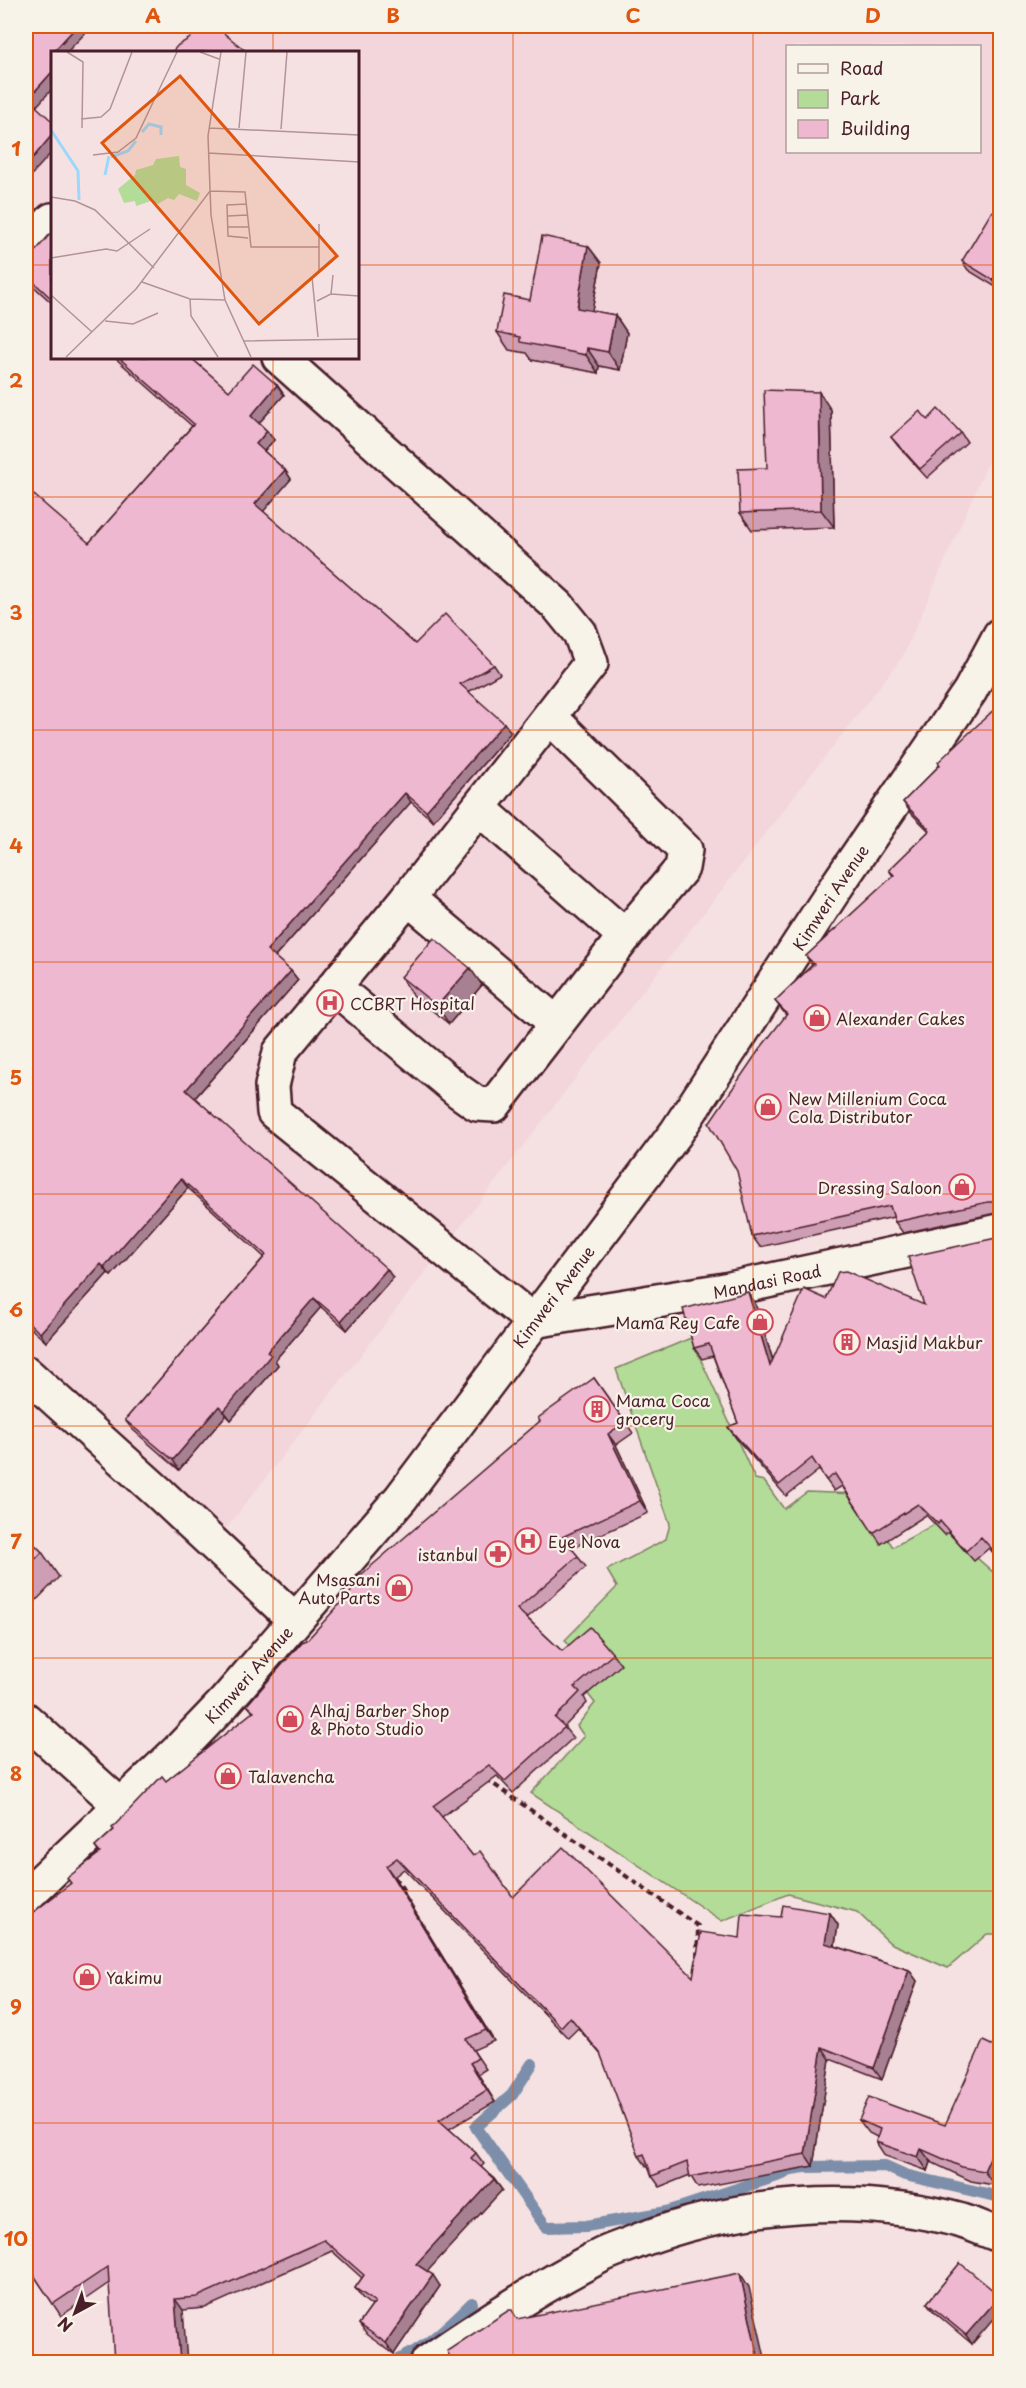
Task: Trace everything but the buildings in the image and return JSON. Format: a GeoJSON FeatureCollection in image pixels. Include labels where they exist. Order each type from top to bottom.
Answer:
{"type":"FeatureCollection","features":[{"type":"Feature","properties":{"kind":"street"},"geometry":{"type":"LineString","coordinates":[[26,251],[51,221]]}},
{"type":"Feature","properties":{"kind":"street"},"geometry":{"type":"LineString","coordinates":[[280,358],[558,606],[580,633],[591,663],[480,809],[280,1052],[272,1086],[274,1112],[533,1321]]}},
{"type":"Feature","properties":{"kind":"street","name":"Kimweri Avenue"},"geometry":{"type":"LineString","coordinates":[[26,1896],[178,1751],[224,1703],[402,1498],[676,1133],[838,884],[969,691],[1000,635]]}},
{"type":"Feature","properties":{"kind":"street"},"geometry":{"type":"LineString","coordinates":[[334,987],[460,1092],[477,1104],[494,1105],[625,936],[682,868],[685,850],[550,717]]}},
{"type":"Feature","properties":{"kind":"street"},"geometry":{"type":"LineString","coordinates":[[480,809],[625,936]]}},
{"type":"Feature","properties":{"kind":"street"},"geometry":{"type":"LineString","coordinates":[[408,898],[556,1023]]}},
{"type":"Feature","properties":{"kind":"street","name":"Mandasi Road"},"geometry":{"type":"LineString","coordinates":[[533,1321],[725,1290],[1000,1231]]}},
{"type":"Feature","properties":{"kind":"street"},"geometry":{"type":"LineString","coordinates":[[26,1373],[295,1620]]}},
{"type":"Feature","properties":{"kind":"street"},"geometry":{"type":"LineString","coordinates":[[26,1720],[120,1805]]}},
{"type":"Feature","properties":{"kind":"street"},"geometry":{"type":"LineString","coordinates":[[428,2362],[507,2308],[600,2256],[674,2227],[741,2211],[820,2205],[889,2208],[962,2221],[1000,2235]]}},
{"type":"Feature","properties":{"kind":"path"},"geometry":{"type":"LineString","coordinates":[[482,1777],[698,1926],[697,1969]]}},
{"type":"Feature","properties":{"kind":"path"},"geometry":{"type":"LineString","coordinates":[[389,1871],[403,1889],[402,1906]]}},
{"type":"Feature","properties":{"kind":"shaded area","name":"CCBRT Hospital"},"geometry":{"type":"Polygon","coordinates":[[[26,26],[1000,26],[1000,435],[903,656],[225,1530],[26,1350],[26,26]]]}},
{"type":"Feature","properties":{"kind":"green space"},"geometry":{"type":"Polygon","coordinates":[[[691,1338],[755,1479],[764,1481],[784,1509],[807,1492],[857,1494],[893,1547],[937,1523],[993,1572],[1000,1569],[1000,1934],[987,1934],[948,1968],[890,1943],[857,1912],[788,1894],[722,1921],[531,1793],[584,1736],[577,1726],[595,1703],[584,1689],[592,1678],[565,1640],[617,1587],[607,1570],[666,1539],[670,1524],[616,1369],[691,1338]]]}},
{"type":"Feature","properties":{"kind":"waterway"},"geometry":{"type":"LineString","coordinates":[[532,2064],[512,2095],[476,2127],[546,2227],[586,2226],[667,2212],[783,2174],[791,2169],[805,2167],[885,2166],[905,2175],[1000,2197]]}},
{"type":"Feature","properties":{"kind":"waterway"},"geometry":{"type":"LineString","coordinates":[[394,2362],[426,2344],[472,2303]]}},
{"type":"Feature","properties":{"kind":"place","name":"CCBRT Hospital"},"geometry":{"type":"Point","coordinates":[330,1003]}},
{"type":"Feature","properties":{"kind":"place","name":"Alexander Cakes"},"geometry":{"type":"Point","coordinates":[817,1018]}},
{"type":"Feature","properties":{"kind":"place","name":"New Millenium Coca Cola Distributor"},"geometry":{"type":"Point","coordinates":[768,1107]}},
{"type":"Feature","properties":{"kind":"place","name":"Dressing Saloon"},"geometry":{"type":"Point","coordinates":[962,1187]}},
{"type":"Feature","properties":{"kind":"place","name":"Mama Rey Cafe"},"geometry":{"type":"Point","coordinates":[760,1322]}},
{"type":"Feature","properties":{"kind":"place","name":"Masjid Makbur"},"geometry":{"type":"Point","coordinates":[847,1342]}},
{"type":"Feature","properties":{"kind":"place","name":"Mama Coca grocery"},"geometry":{"type":"Point","coordinates":[597,1409]}},
{"type":"Feature","properties":{"kind":"place","name":"Eye Nova"},"geometry":{"type":"Point","coordinates":[528,1541]}},
{"type":"Feature","properties":{"kind":"place","name":"istanbul"},"geometry":{"type":"Point","coordinates":[498,1554]}},
{"type":"Feature","properties":{"kind":"place","name":"Msasani Auto Parts"},"geometry":{"type":"Point","coordinates":[399,1588]}},
{"type":"Feature","properties":{"kind":"place","name":"Alhaj Barber Shop & Photo Studio"},"geometry":{"type":"Point","coordinates":[290,1719]}},
{"type":"Feature","properties":{"kind":"place","name":"Talavencha"},"geometry":{"type":"Point","coordinates":[228,1776]}},
{"type":"Feature","properties":{"kind":"place","name":"Yakimu"},"geometry":{"type":"Point","coordinates":[87,1977]}}]}
